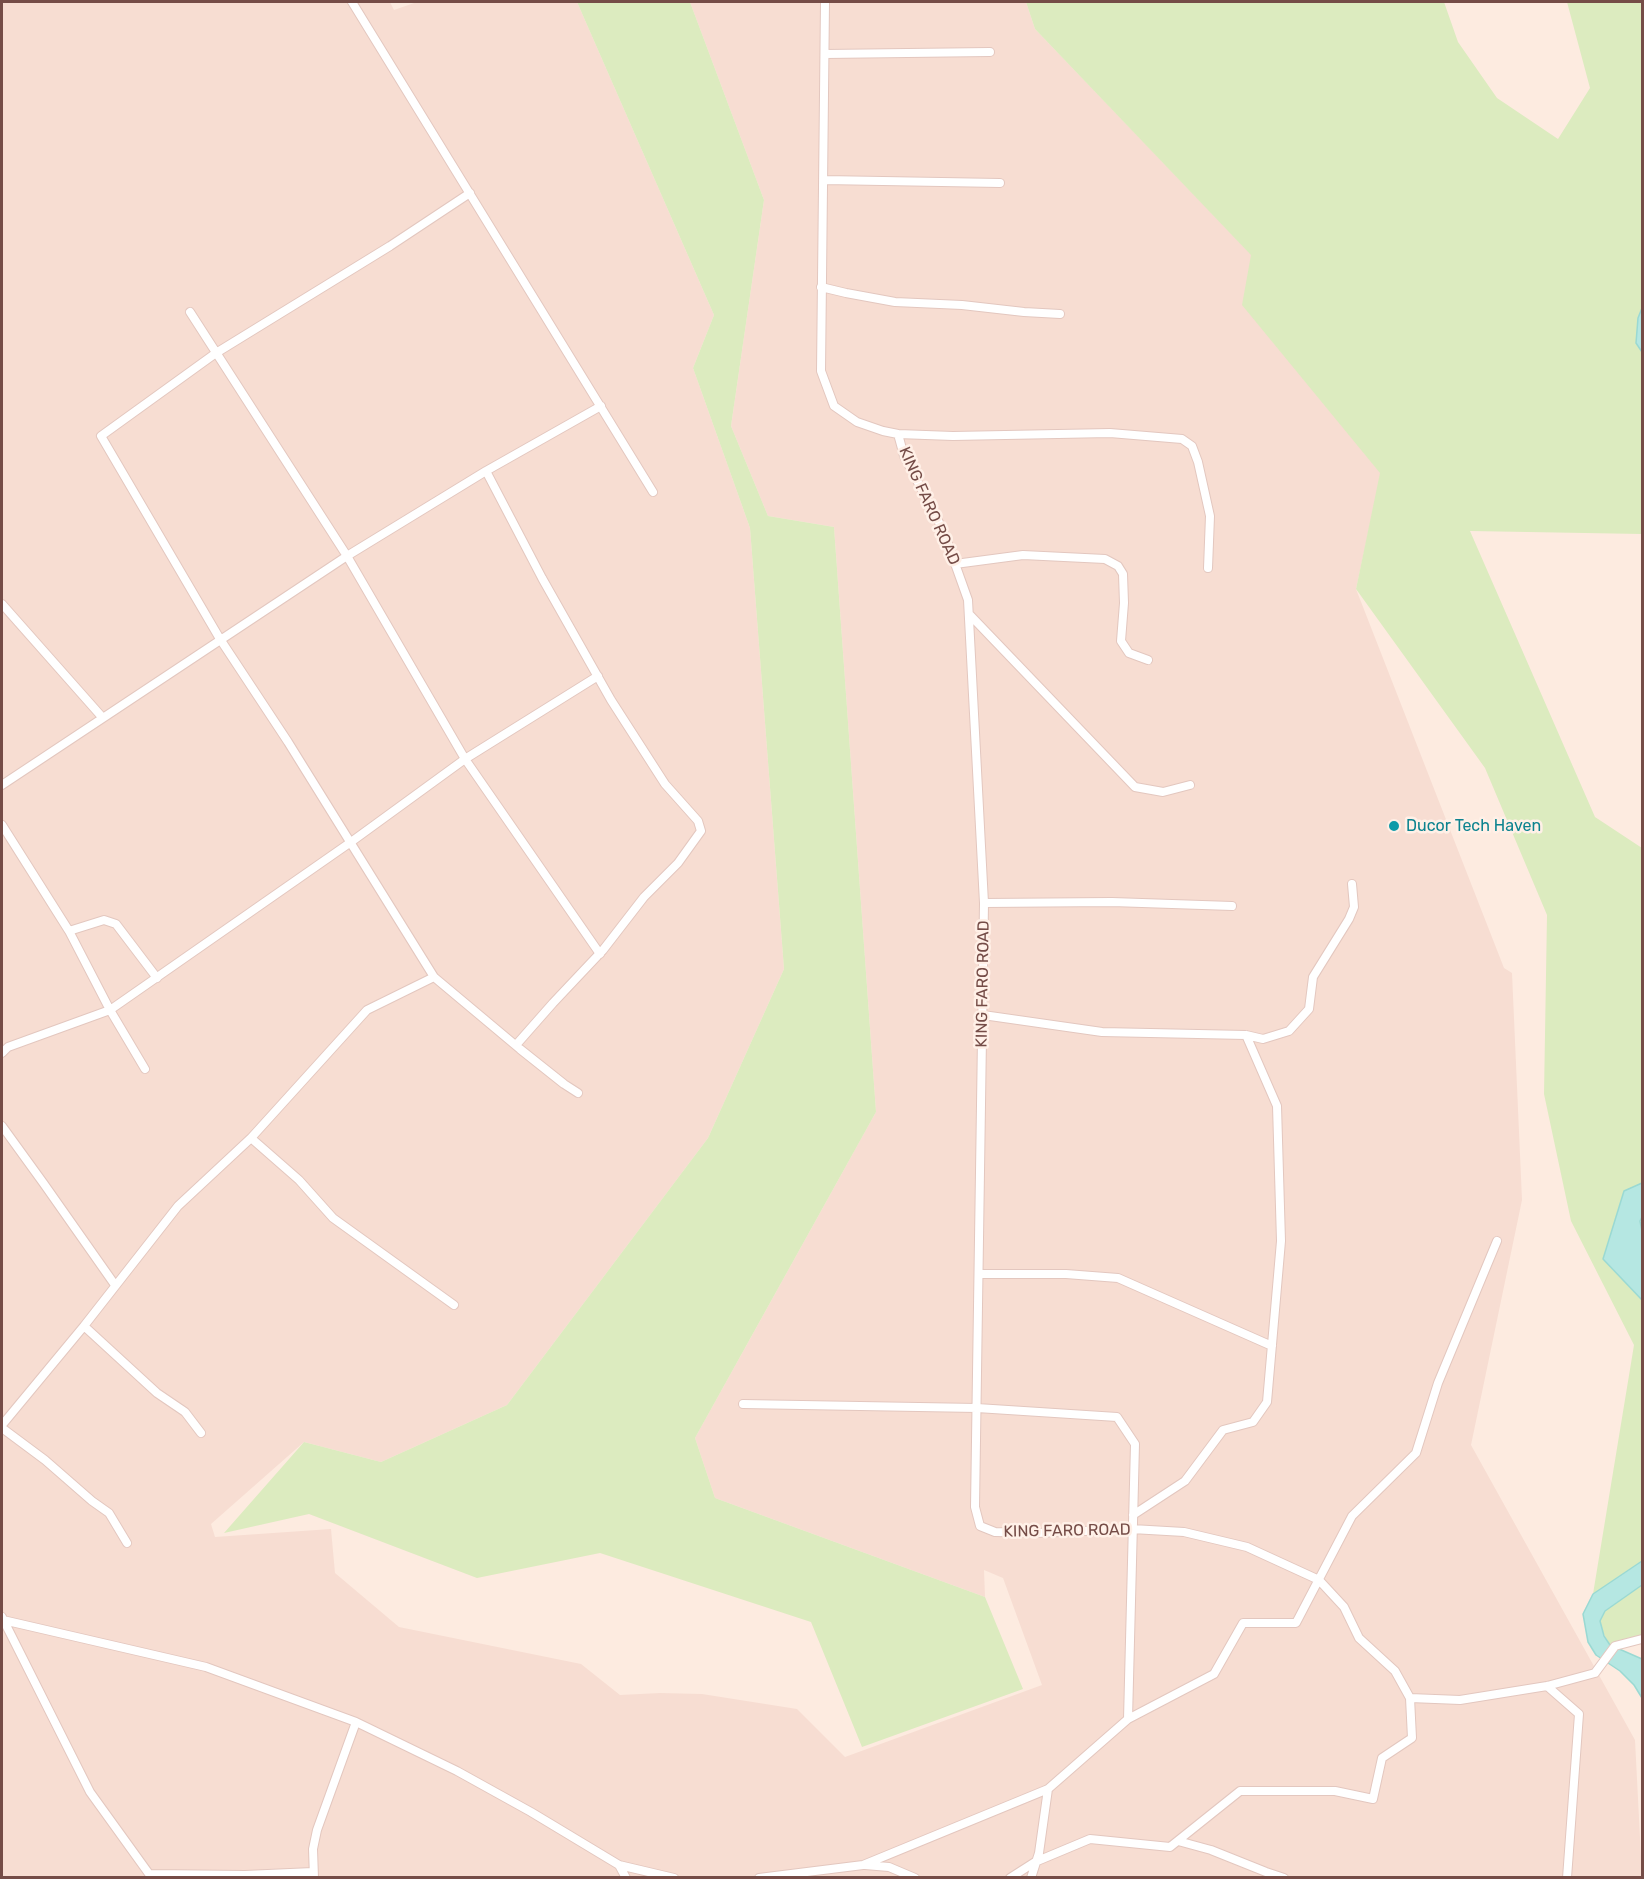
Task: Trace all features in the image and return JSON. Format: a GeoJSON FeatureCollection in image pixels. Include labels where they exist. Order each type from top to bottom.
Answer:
{"type":"FeatureCollection","features":[{"type":"Feature","properties":{"kind":"street"},"geometry":{"type":"LineString","coordinates":[[352,2],[653,492]]}},
{"type":"Feature","properties":{"kind":"street","name":"KING FARO ROAD"},"geometry":{"type":"LineString","coordinates":[[825,2],[821,371],[834,406],[857,422],[898,434],[904,456],[943,530],[968,600],[984,903],[975,1507],[980,1526],[995,1532],[1035,1533],[1131,1529],[1184,1532],[1247,1547],[1319,1580],[1344,1607],[1359,1638],[1395,1671],[1410,1698]]}},
{"type":"Feature","properties":{"kind":"street"},"geometry":{"type":"LineString","coordinates":[[825,54],[990,52]]}},
{"type":"Feature","properties":{"kind":"street"},"geometry":{"type":"LineString","coordinates":[[824,180],[1000,183]]}},
{"type":"Feature","properties":{"kind":"street"},"geometry":{"type":"LineString","coordinates":[[470,194],[216,353],[101,436],[220,639],[288,742],[434,977],[578,1093]]}},
{"type":"Feature","properties":{"kind":"street"},"geometry":{"type":"LineString","coordinates":[[822,287],[895,302],[962,305],[1060,314]]}},
{"type":"Feature","properties":{"kind":"street"},"geometry":{"type":"LineString","coordinates":[[190,312],[347,556],[465,759],[600,954]]}},
{"type":"Feature","properties":{"kind":"street"},"geometry":{"type":"LineString","coordinates":[[2,784],[347,556],[486,471],[601,406]]}},
{"type":"Feature","properties":{"kind":"street"},"geometry":{"type":"LineString","coordinates":[[898,434],[1110,433],[1182,439],[1192,446],[1198,462],[1210,516],[1208,568]]}},
{"type":"Feature","properties":{"kind":"street"},"geometry":{"type":"LineString","coordinates":[[486,471],[542,578],[598,676],[665,784],[698,821],[701,831],[678,863],[644,897],[600,954],[516,1045]]}},
{"type":"Feature","properties":{"kind":"street"},"geometry":{"type":"LineString","coordinates":[[955,564],[1023,555],[1105,559],[1118,566],[1123,574],[1124,603],[1121,641],[1129,654],[1148,660]]}},
{"type":"Feature","properties":{"kind":"street"},"geometry":{"type":"LineString","coordinates":[[2,604],[102,717]]}},
{"type":"Feature","properties":{"kind":"street"},"geometry":{"type":"LineString","coordinates":[[969,614],[1135,787],[1163,792],[1190,785]]}},
{"type":"Feature","properties":{"kind":"street"},"geometry":{"type":"LineString","coordinates":[[2,1053],[8,1047],[110,1010],[351,842],[465,759],[598,676]]}},
{"type":"Feature","properties":{"kind":"street"},"geometry":{"type":"LineString","coordinates":[[2,825],[69,931],[110,1010],[145,1069]]}},
{"type":"Feature","properties":{"kind":"street"},"geometry":{"type":"LineString","coordinates":[[982,1015],[1102,1032],[1246,1035],[1263,1040],[1289,1031],[1309,1009],[1312,977],[1354,908],[1352,884]]}},
{"type":"Feature","properties":{"kind":"street"},"geometry":{"type":"LineString","coordinates":[[984,903],[1232,906]]}},
{"type":"Feature","properties":{"kind":"street"},"geometry":{"type":"LineString","coordinates":[[69,931],[104,920],[116,924],[157,978]]}},
{"type":"Feature","properties":{"kind":"street"},"geometry":{"type":"LineString","coordinates":[[126,1543],[109,1513],[2,1423],[84,1326],[178,1206],[251,1138],[367,1011],[434,977]]}},
{"type":"Feature","properties":{"kind":"street"},"geometry":{"type":"LineString","coordinates":[[1133,1515],[1185,1481],[1223,1430],[1252,1422],[1267,1402],[1281,1241],[1277,1106],[1246,1035]]}},
{"type":"Feature","properties":{"kind":"street"},"geometry":{"type":"LineString","coordinates":[[2,1126],[115,1285]]}},
{"type":"Feature","properties":{"kind":"street"},"geometry":{"type":"LineString","coordinates":[[251,1138],[299,1179],[333,1218],[454,1305]]}},
{"type":"Feature","properties":{"kind":"street"},"geometry":{"type":"LineString","coordinates":[[863,1864],[1048,1789],[1128,1719],[1214,1674],[1243,1623],[1296,1623],[1352,1516],[1416,1453],[1438,1383],[1497,1241]]}},
{"type":"Feature","properties":{"kind":"street"},"geometry":{"type":"LineString","coordinates":[[979,1274],[1066,1274],[1119,1278],[1272,1346]]}},
{"type":"Feature","properties":{"kind":"street"},"geometry":{"type":"LineString","coordinates":[[84,1326],[157,1393],[184,1412],[201,1433]]}},
{"type":"Feature","properties":{"kind":"street"},"geometry":{"type":"LineString","coordinates":[[743,1404],[977,1408],[1117,1417],[1135,1444],[1131,1529],[1128,1719]]}},
{"type":"Feature","properties":{"kind":"street"},"geometry":{"type":"LineString","coordinates":[[356,1722],[317,1830],[313,1849],[314,1875],[151,1876],[90,1792],[5,1631],[2,1619],[206,1667],[356,1722],[468,1777],[619,1864],[674,1878]]}},
{"type":"Feature","properties":{"kind":"street"},"geometry":{"type":"LineString","coordinates":[[1010,1878],[1035,1862],[1090,1839],[1170,1847],[1240,1791],[1335,1791],[1373,1799],[1382,1758],[1412,1738],[1410,1698],[1460,1700],[1547,1686],[1595,1673],[1615,1646],[1642,1639]]}},
{"type":"Feature","properties":{"kind":"street"},"geometry":{"type":"LineString","coordinates":[[1547,1686],[1579,1714],[1567,1878]]}},
{"type":"Feature","properties":{"kind":"street"},"geometry":{"type":"LineString","coordinates":[[1031,1878],[1039,1853],[1048,1789]]}},
{"type":"Feature","properties":{"kind":"street"},"geometry":{"type":"LineString","coordinates":[[1178,1841],[1211,1850],[1284,1878]]}},
{"type":"Feature","properties":{"kind":"street"},"geometry":{"type":"LineString","coordinates":[[619,1864],[626,1878]]}},
{"type":"Feature","properties":{"kind":"street"},"geometry":{"type":"LineString","coordinates":[[759,1878],[863,1864],[889,1867],[899,1874],[915,1878]]}},
{"type":"Feature","properties":{"kind":"shaded area"},"geometry":{"type":"Polygon","coordinates":[[[2,2],[390,2],[394,10],[417,2],[577,2],[714,315],[693,368],[750,528],[784,969],[708,1138],[507,1405],[381,1462],[304,1442],[211,1524],[215,1537],[331,1529],[335,1573],[399,1627],[581,1664],[620,1695],[702,1694],[797,1709],[845,1757],[1042,1685],[1003,1578],[984,1570],[985,1597],[715,1498],[695,1438],[876,1112],[834,527],[768,516],[731,426],[764,200],[690,2],[1026,2],[1035,29],[1252,255],[1243,305],[1381,473],[1356,589],[1504,968],[1512,973],[1522,1200],[1471,1445],[1635,1740],[1642,1877],[2,1878],[2,2]]]}},
{"type":"Feature","properties":{"kind":"green space"},"geometry":{"type":"Polygon","coordinates":[[[577,2],[690,2],[764,200],[731,426],[768,516],[834,527],[876,1112],[695,1438],[715,1498],[985,1597],[1023,1689],[862,1747],[811,1622],[600,1553],[477,1578],[309,1514],[224,1533],[304,1442],[381,1462],[507,1405],[708,1138],[784,969],[750,528],[693,368],[714,315],[577,2]]]}},
{"type":"Feature","properties":{"kind":"green space"},"geometry":{"type":"Polygon","coordinates":[[[1026,2],[1444,2],[1458,42],[1497,98],[1558,139],[1590,88],[1567,2],[1642,2],[1642,308],[1638,319],[1636,343],[1642,352],[1642,534],[1470,531],[1595,817],[1642,848],[1642,1183],[1624,1191],[1603,1259],[1642,1300],[1642,1561],[1593,1594],[1634,1345],[1571,1221],[1544,1094],[1547,915],[1485,768],[1356,589],[1380,473],[1242,305],[1251,255],[1035,29],[1026,2]]]}},
{"type":"Feature","properties":{"kind":"green space"},"geometry":{"type":"Polygon","coordinates":[[[1642,1585],[1642,1635],[1610,1645],[1601,1629],[1600,1621],[1605,1611],[1642,1585]]]}},
{"type":"Feature","properties":{"kind":"water"},"geometry":{"type":"Polygon","coordinates":[[[1642,308],[1642,352],[1636,343],[1638,318],[1642,308]]]}},
{"type":"Feature","properties":{"kind":"water"},"geometry":{"type":"Polygon","coordinates":[[[1642,1183],[1640,1221],[1642,1300],[1603,1259],[1624,1191],[1642,1183]]]}},
{"type":"Feature","properties":{"kind":"water"},"geometry":{"type":"Polygon","coordinates":[[[1642,1561],[1642,1585],[1605,1611],[1600,1621],[1604,1636],[1610,1645],[1642,1659],[1642,1698],[1634,1685],[1620,1671],[1596,1655],[1588,1642],[1583,1614],[1593,1594],[1642,1561]]]}},
{"type":"Feature","properties":{"kind":"place","name":"Ducor Tech Haven"},"geometry":{"type":"Point","coordinates":[1394,826]}}]}
